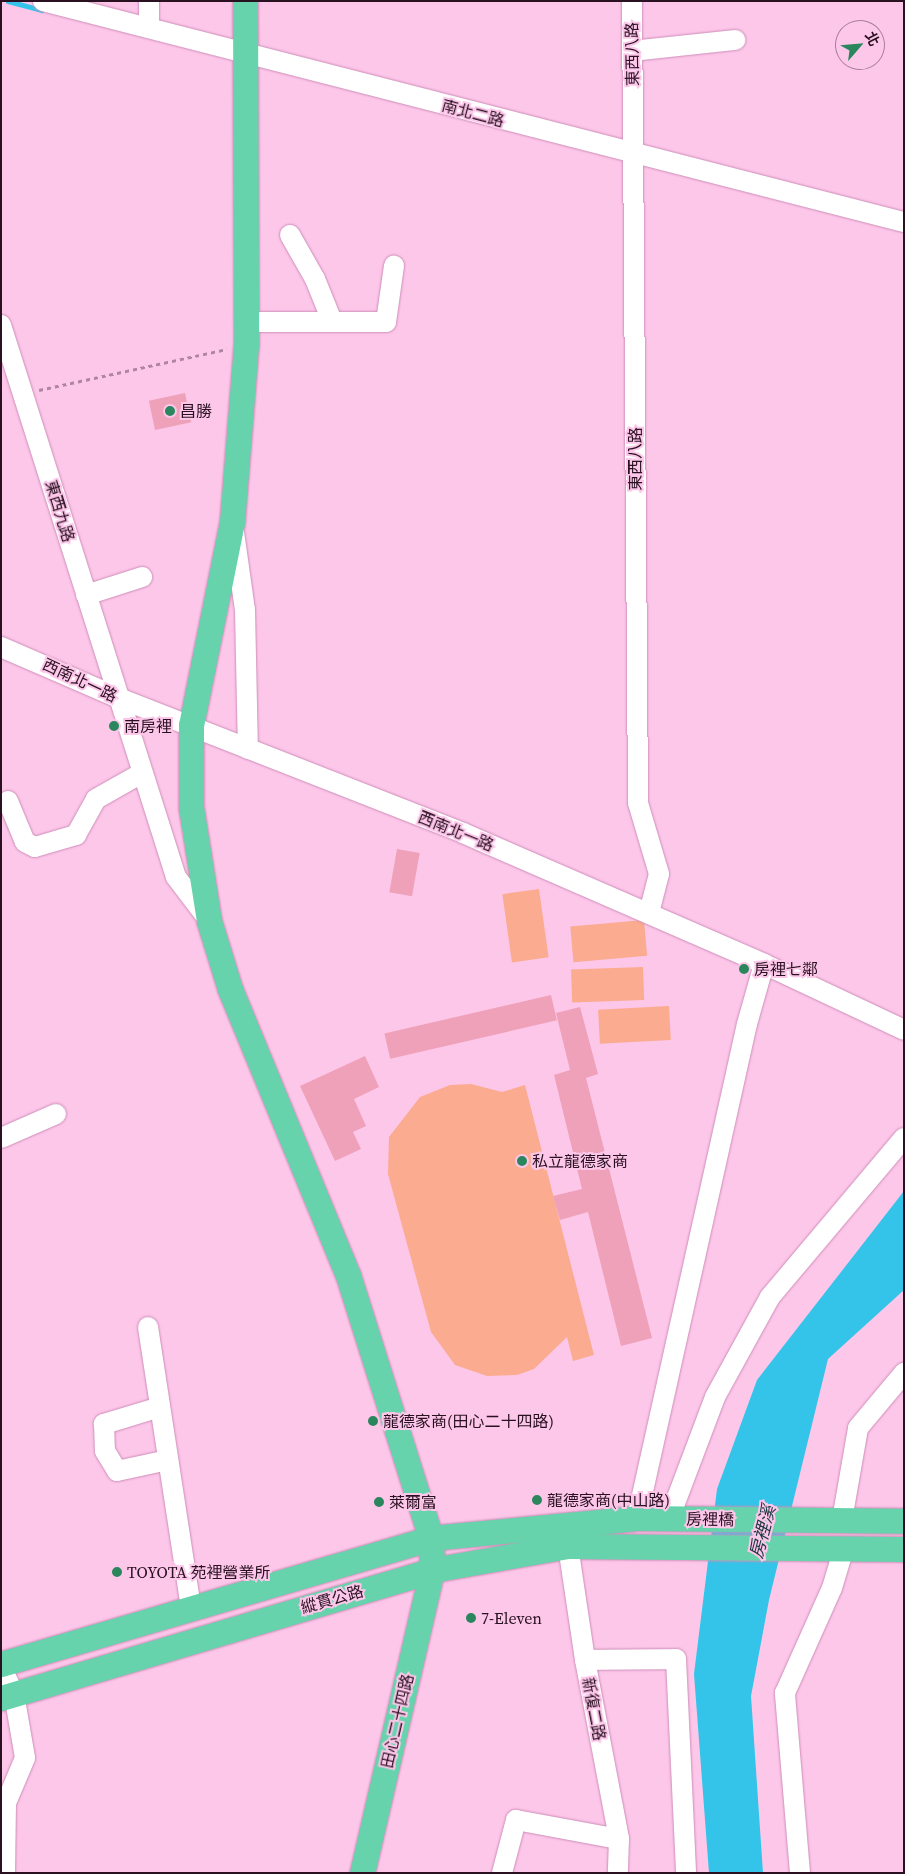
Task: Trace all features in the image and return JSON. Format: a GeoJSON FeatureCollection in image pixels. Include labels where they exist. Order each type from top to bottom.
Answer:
{"type":"FeatureCollection","features":[{"type":"Feature","properties":{"kind":"main road","name":"田心二十四路"},"geometry":{"type":"LineString","coordinates":[[245,1],[246,333],[232,522],[191,725],[192,807],[210,921],[230,989],[348,1275],[431,1538],[432,1570],[362,1873]]}},
{"type":"Feature","properties":{"kind":"main road","name":"縱貫公路"},"geometry":{"type":"LineString","coordinates":[[1,1666],[431,1538],[637,1518],[668,1519]]}},
{"type":"Feature","properties":{"kind":"main road","name":"房裡橋"},"geometry":{"type":"LineString","coordinates":[[668,1519],[842,1520]]}},
{"type":"Feature","properties":{"kind":"main road"},"geometry":{"type":"LineString","coordinates":[[842,1520],[904,1521]]}},
{"type":"Feature","properties":{"kind":"main road","name":"縱貫公路"},"geometry":{"type":"LineString","coordinates":[[7,1696],[432,1570],[568,1546],[671,1545]]}},
{"type":"Feature","properties":{"kind":"main road","name":"房裡橋"},"geometry":{"type":"LineString","coordinates":[[671,1545],[844,1548]]}},
{"type":"Feature","properties":{"kind":"main road"},"geometry":{"type":"LineString","coordinates":[[844,1548],[904,1549]]}},
{"type":"Feature","properties":{"kind":"street","name":"南北二路"},"geometry":{"type":"LineString","coordinates":[[43,1],[904,222]]}},
{"type":"Feature","properties":{"kind":"street"},"geometry":{"type":"LineString","coordinates":[[149,1],[149,28]]}},
{"type":"Feature","properties":{"kind":"street","name":"東西八路"},"geometry":{"type":"LineString","coordinates":[[632,1],[638,803],[659,874],[649,913]]}},
{"type":"Feature","properties":{"kind":"street"},"geometry":{"type":"LineString","coordinates":[[632,51],[735,40]]}},
{"type":"Feature","properties":{"kind":"street"},"geometry":{"type":"LineString","coordinates":[[290,235],[315,279],[332,321]]}},
{"type":"Feature","properties":{"kind":"street"},"geometry":{"type":"LineString","coordinates":[[246,333],[332,321],[386,322],[394,266]]}},
{"type":"Feature","properties":{"kind":"street","name":"東西九路"},"geometry":{"type":"LineString","coordinates":[[1,325],[176,877],[210,921]]}},
{"type":"Feature","properties":{"kind":"street"},"geometry":{"type":"LineString","coordinates":[[232,522],[245,610],[248,749]]}},
{"type":"Feature","properties":{"kind":"street"},"geometry":{"type":"LineString","coordinates":[[86,595],[142,577]]}},
{"type":"Feature","properties":{"kind":"street","name":"西南北一路"},"geometry":{"type":"LineString","coordinates":[[1,647],[119,698],[463,833],[764,964],[904,1030]]}},
{"type":"Feature","properties":{"kind":"street"},"geometry":{"type":"LineString","coordinates":[[8,801],[25,842],[35,846],[76,835],[96,799],[142,773]]}},
{"type":"Feature","properties":{"kind":"street"},"geometry":{"type":"LineString","coordinates":[[637,1518],[747,1024],[764,964]]}},
{"type":"Feature","properties":{"kind":"street"},"geometry":{"type":"LineString","coordinates":[[1,1138],[56,1114]]}},
{"type":"Feature","properties":{"kind":"street"},"geometry":{"type":"LineString","coordinates":[[668,1519],[715,1397],[770,1297],[904,1138]]}},
{"type":"Feature","properties":{"kind":"street"},"geometry":{"type":"LineString","coordinates":[[148,1328],[191,1609]]}},
{"type":"Feature","properties":{"kind":"street"},"geometry":{"type":"LineString","coordinates":[[842,1520],[858,1428],[904,1373]]}},
{"type":"Feature","properties":{"kind":"street"},"geometry":{"type":"LineString","coordinates":[[160,1407],[104,1424],[105,1451],[117,1471],[168,1460]]}},
{"type":"Feature","properties":{"kind":"street","name":"新復二路"},"geometry":{"type":"LineString","coordinates":[[568,1546],[585,1660],[619,1839],[618,1873]]}},
{"type":"Feature","properties":{"kind":"street"},"geometry":{"type":"LineString","coordinates":[[800,1873],[785,1693],[832,1588],[844,1548]]}},
{"type":"Feature","properties":{"kind":"street"},"geometry":{"type":"LineString","coordinates":[[585,1660],[676,1659],[686,1873]]}},
{"type":"Feature","properties":{"kind":"street"},"geometry":{"type":"LineString","coordinates":[[1,1666],[7,1696],[25,1758],[6,1803],[5,1873]]}},
{"type":"Feature","properties":{"kind":"street"},"geometry":{"type":"LineString","coordinates":[[502,1873],[516,1820],[619,1839]]}},
{"type":"Feature","properties":{"kind":"path"},"geometry":{"type":"LineString","coordinates":[[23,394],[246,333]]}},
{"type":"Feature","properties":{"kind":"shaded area"},"geometry":{"type":"Polygon","coordinates":[[[539,889],[549,957],[512,962],[502,894],[539,889]]]}},
{"type":"Feature","properties":{"kind":"shaded area"},"geometry":{"type":"Polygon","coordinates":[[[644,920],[647,956],[573,962],[570,926],[644,920]]]}},
{"type":"Feature","properties":{"kind":"shaded area"},"geometry":{"type":"Polygon","coordinates":[[[643,967],[644,1000],[572,1002],[571,970],[643,967]]]}},
{"type":"Feature","properties":{"kind":"shaded area"},"geometry":{"type":"Polygon","coordinates":[[[669,1006],[671,1040],[600,1044],[598,1010],[669,1006]]]}},
{"type":"Feature","properties":{"kind":"shaded area"},"geometry":{"type":"Polygon","coordinates":[[[471,1084],[502,1092],[525,1085],[594,1355],[573,1361],[567,1337],[534,1369],[517,1375],[487,1376],[455,1365],[431,1332],[388,1174],[389,1137],[420,1097],[450,1085],[471,1084]]]}},
{"type":"Feature","properties":{"kind":"water","name":"房裡溪"},"geometry":{"type":"Polygon","coordinates":[[[904,1191],[904,1290],[828,1359],[769,1600],[751,1696],[763,1873],[709,1873],[694,1674],[717,1489],[757,1380],[904,1191]]]}},
{"type":"Feature","properties":{"kind":"building","name":"昌勝"},"geometry":{"type":"Polygon","coordinates":[[[185,393],[191,422],[155,430],[149,401],[185,393]]]}},
{"type":"Feature","properties":{"kind":"building"},"geometry":{"type":"Polygon","coordinates":[[[397,849],[420,853],[412,896],[389,892],[397,849]]]}},
{"type":"Feature","properties":{"kind":"building"},"geometry":{"type":"Polygon","coordinates":[[[551,995],[557,1020],[390,1059],[384,1033],[551,995]]]}},
{"type":"Feature","properties":{"kind":"building"},"geometry":{"type":"Polygon","coordinates":[[[580,1007],[598,1074],[586,1078],[652,1338],[621,1346],[588,1212],[560,1220],[553,1196],[582,1189],[554,1075],[570,1070],[556,1013],[580,1007]]]}},
{"type":"Feature","properties":{"kind":"building"},"geometry":{"type":"Polygon","coordinates":[[[365,1056],[379,1087],[354,1099],[366,1126],[353,1132],[361,1149],[335,1161],[300,1086],[365,1056]]]}},
{"type":"Feature","properties":{"kind":"waterway"},"geometry":{"type":"LineString","coordinates":[[8,1],[42,10]]}},
{"type":"Feature","properties":{"kind":"place","name":"昌勝"},"geometry":{"type":"Point","coordinates":[170,411]}},
{"type":"Feature","properties":{"kind":"place","name":"南房裡"},"geometry":{"type":"Point","coordinates":[114,726]}},
{"type":"Feature","properties":{"kind":"place","name":"房裡七鄰"},"geometry":{"type":"Point","coordinates":[744,969]}},
{"type":"Feature","properties":{"kind":"place","name":"私立龍德家商"},"geometry":{"type":"Point","coordinates":[522,1161]}},
{"type":"Feature","properties":{"kind":"place","name":"龍德家商(田心二十四路)"},"geometry":{"type":"Point","coordinates":[373,1421]}},
{"type":"Feature","properties":{"kind":"place","name":"龍德家商(中山路)"},"geometry":{"type":"Point","coordinates":[537,1500]}},
{"type":"Feature","properties":{"kind":"place","name":"萊爾富"},"geometry":{"type":"Point","coordinates":[379,1502]}},
{"type":"Feature","properties":{"kind":"place","name":"TOYOTA 苑裡營業所"},"geometry":{"type":"Point","coordinates":[117,1572]}},
{"type":"Feature","properties":{"kind":"place","name":"7-Eleven"},"geometry":{"type":"Point","coordinates":[471,1618]}}]}
